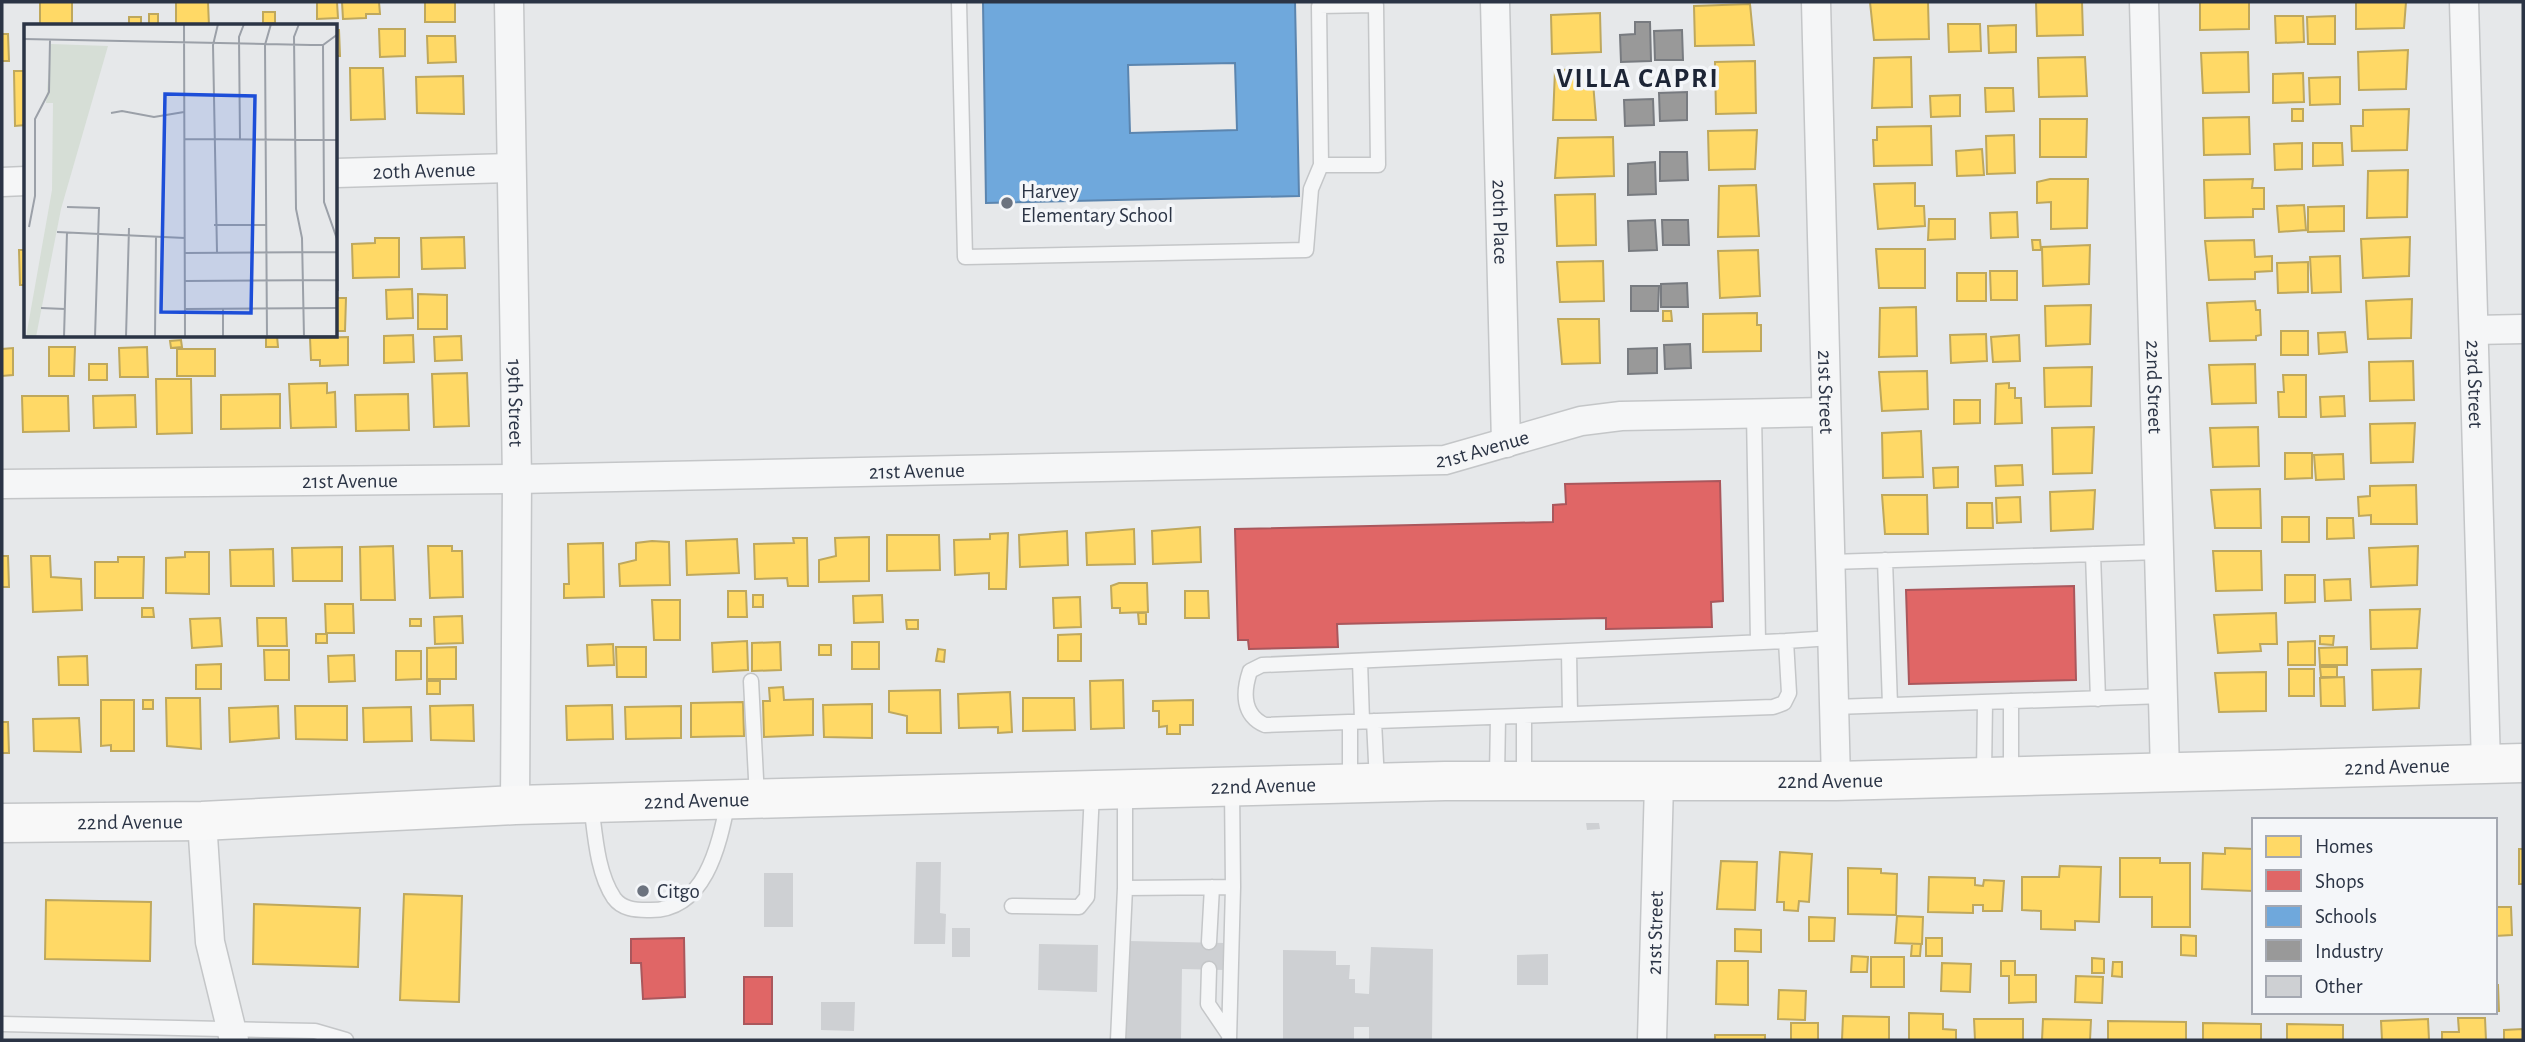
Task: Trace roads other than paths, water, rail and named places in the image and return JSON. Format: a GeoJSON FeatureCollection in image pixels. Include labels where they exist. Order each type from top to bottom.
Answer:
{"type":"FeatureCollection","features":[{"type":"Feature","properties":{"kind":"street","name":"19th Street"},"geometry":{"type":"LineString","coordinates":[[509,2],[517,480],[515,805]]}},
{"type":"Feature","properties":{"kind":"street","name":"20th Place"},"geometry":{"type":"LineString","coordinates":[[1495,2],[1506,443]]}},
{"type":"Feature","properties":{"kind":"street","name":"21st Street"},"geometry":{"type":"LineString","coordinates":[[1816,2],[1836,781]]}},
{"type":"Feature","properties":{"kind":"street","name":"22nd Street"},"geometry":{"type":"LineString","coordinates":[[2144,2],[2165,772]]}},
{"type":"Feature","properties":{"kind":"street","name":"23rd Street"},"geometry":{"type":"LineString","coordinates":[[2465,2],[2486,764]]}},
{"type":"Feature","properties":{"kind":"street","name":"20th Avenue"},"geometry":{"type":"LineString","coordinates":[[338,173],[511,168]]}},
{"type":"Feature","properties":{"kind":"street"},"geometry":{"type":"LineString","coordinates":[[2,181],[24,181]]}},
{"type":"Feature","properties":{"kind":"street"},"geometry":{"type":"LineString","coordinates":[[2474,330],[2523,329]]}},
{"type":"Feature","properties":{"kind":"street","name":"21st Avenue"},"geometry":{"type":"LineString","coordinates":[[2,485],[517,480],[1445,460],[1556,426],[1621,416],[1825,411]]}},
{"type":"Feature","properties":{"kind":"street","name":"22nd Avenue"},"geometry":{"type":"LineString","coordinates":[[2,823],[202,821],[515,805],[1363,783],[1836,781],[2523,763]]}},
{"type":"Feature","properties":{"kind":"street","name":"21st Street"},"geometry":{"type":"LineString","coordinates":[[1653,1040],[1659,783]]}},
{"type":"Feature","properties":{"kind":"street"},"geometry":{"type":"LineString","coordinates":[[202,821],[210,942],[233,1034]]}},
{"type":"Feature","properties":{"kind":"lane"},"geometry":{"type":"LineString","coordinates":[[959,2],[965,257],[1306,250],[1311,189],[1321,165],[1319,6],[1376,5],[1378,166],[1321,165]]}},
{"type":"Feature","properties":{"kind":"lane"},"geometry":{"type":"LineString","coordinates":[[1754,413],[1758,641]]}},
{"type":"Feature","properties":{"kind":"lane"},"geometry":{"type":"LineString","coordinates":[[1830,562],[2160,552]]}},
{"type":"Feature","properties":{"kind":"lane"},"geometry":{"type":"LineString","coordinates":[[2093,554],[2098,698]]}},
{"type":"Feature","properties":{"kind":"lane"},"geometry":{"type":"LineString","coordinates":[[1885,560],[1890,705]]}},
{"type":"Feature","properties":{"kind":"lane"},"geometry":{"type":"LineString","coordinates":[[1786,641],[1789,693],[1784,703],[1773,708],[1265,725],[1256,721],[1247,709],[1245,687],[1250,671],[1262,665],[1832,638]]}},
{"type":"Feature","properties":{"kind":"lane"},"geometry":{"type":"LineString","coordinates":[[1569,651],[1570,714]]}},
{"type":"Feature","properties":{"kind":"lane"},"geometry":{"type":"LineString","coordinates":[[1360,661],[1363,783]]}},
{"type":"Feature","properties":{"kind":"lane"},"geometry":{"type":"LineString","coordinates":[[591,803],[597,848],[614,898],[625,908],[662,911],[690,896],[706,876],[719,843],[743,799],[751,681]]}},
{"type":"Feature","properties":{"kind":"lane"},"geometry":{"type":"LineString","coordinates":[[1834,707],[2164,696]]}},
{"type":"Feature","properties":{"kind":"lane"},"geometry":{"type":"LineString","coordinates":[[1997,777],[2011,701]]}},
{"type":"Feature","properties":{"kind":"lane"},"geometry":{"type":"LineString","coordinates":[[1985,702],[1997,777]]}},
{"type":"Feature","properties":{"kind":"lane"},"geometry":{"type":"LineString","coordinates":[[1510,782],[1524,716]]}},
{"type":"Feature","properties":{"kind":"lane"},"geometry":{"type":"LineString","coordinates":[[1498,717],[1510,782]]}},
{"type":"Feature","properties":{"kind":"lane"},"geometry":{"type":"LineString","coordinates":[[1362,721],[1363,783]]}},
{"type":"Feature","properties":{"kind":"lane"},"geometry":{"type":"LineString","coordinates":[[1229,1038],[1233,887],[1232,787]]}},
{"type":"Feature","properties":{"kind":"lane"},"geometry":{"type":"LineString","coordinates":[[1109,790],[1125,888],[1118,1040]]}},
{"type":"Feature","properties":{"kind":"lane"},"geometry":{"type":"LineString","coordinates":[[1012,906],[1079,907],[1087,897],[1109,790]]}},
{"type":"Feature","properties":{"kind":"lane"},"geometry":{"type":"LineString","coordinates":[[1209,943],[1212,887]]}},
{"type":"Feature","properties":{"kind":"lane"},"geometry":{"type":"LineString","coordinates":[[1125,888],[1233,887]]}},
{"type":"Feature","properties":{"kind":"lane"},"geometry":{"type":"LineString","coordinates":[[1209,969],[1208,1004],[1229,1038]]}},
{"type":"Feature","properties":{"kind":"lane"},"geometry":{"type":"LineString","coordinates":[[2,1024],[233,1034],[315,1031],[346,1040]]}},
{"type":"Feature","properties":{"kind":"place","name":"Harvey Elementary School"},"geometry":{"type":"Point","coordinates":[1007,203]}},
{"type":"Feature","properties":{"kind":"place","name":"Citgo"},"geometry":{"type":"Point","coordinates":[643,891]}},
{"type":"Feature","properties":{"kind":"district","name":"VILLA CAPRI"},"geometry":{"type":"Point","coordinates":[1638,77]}}]}
